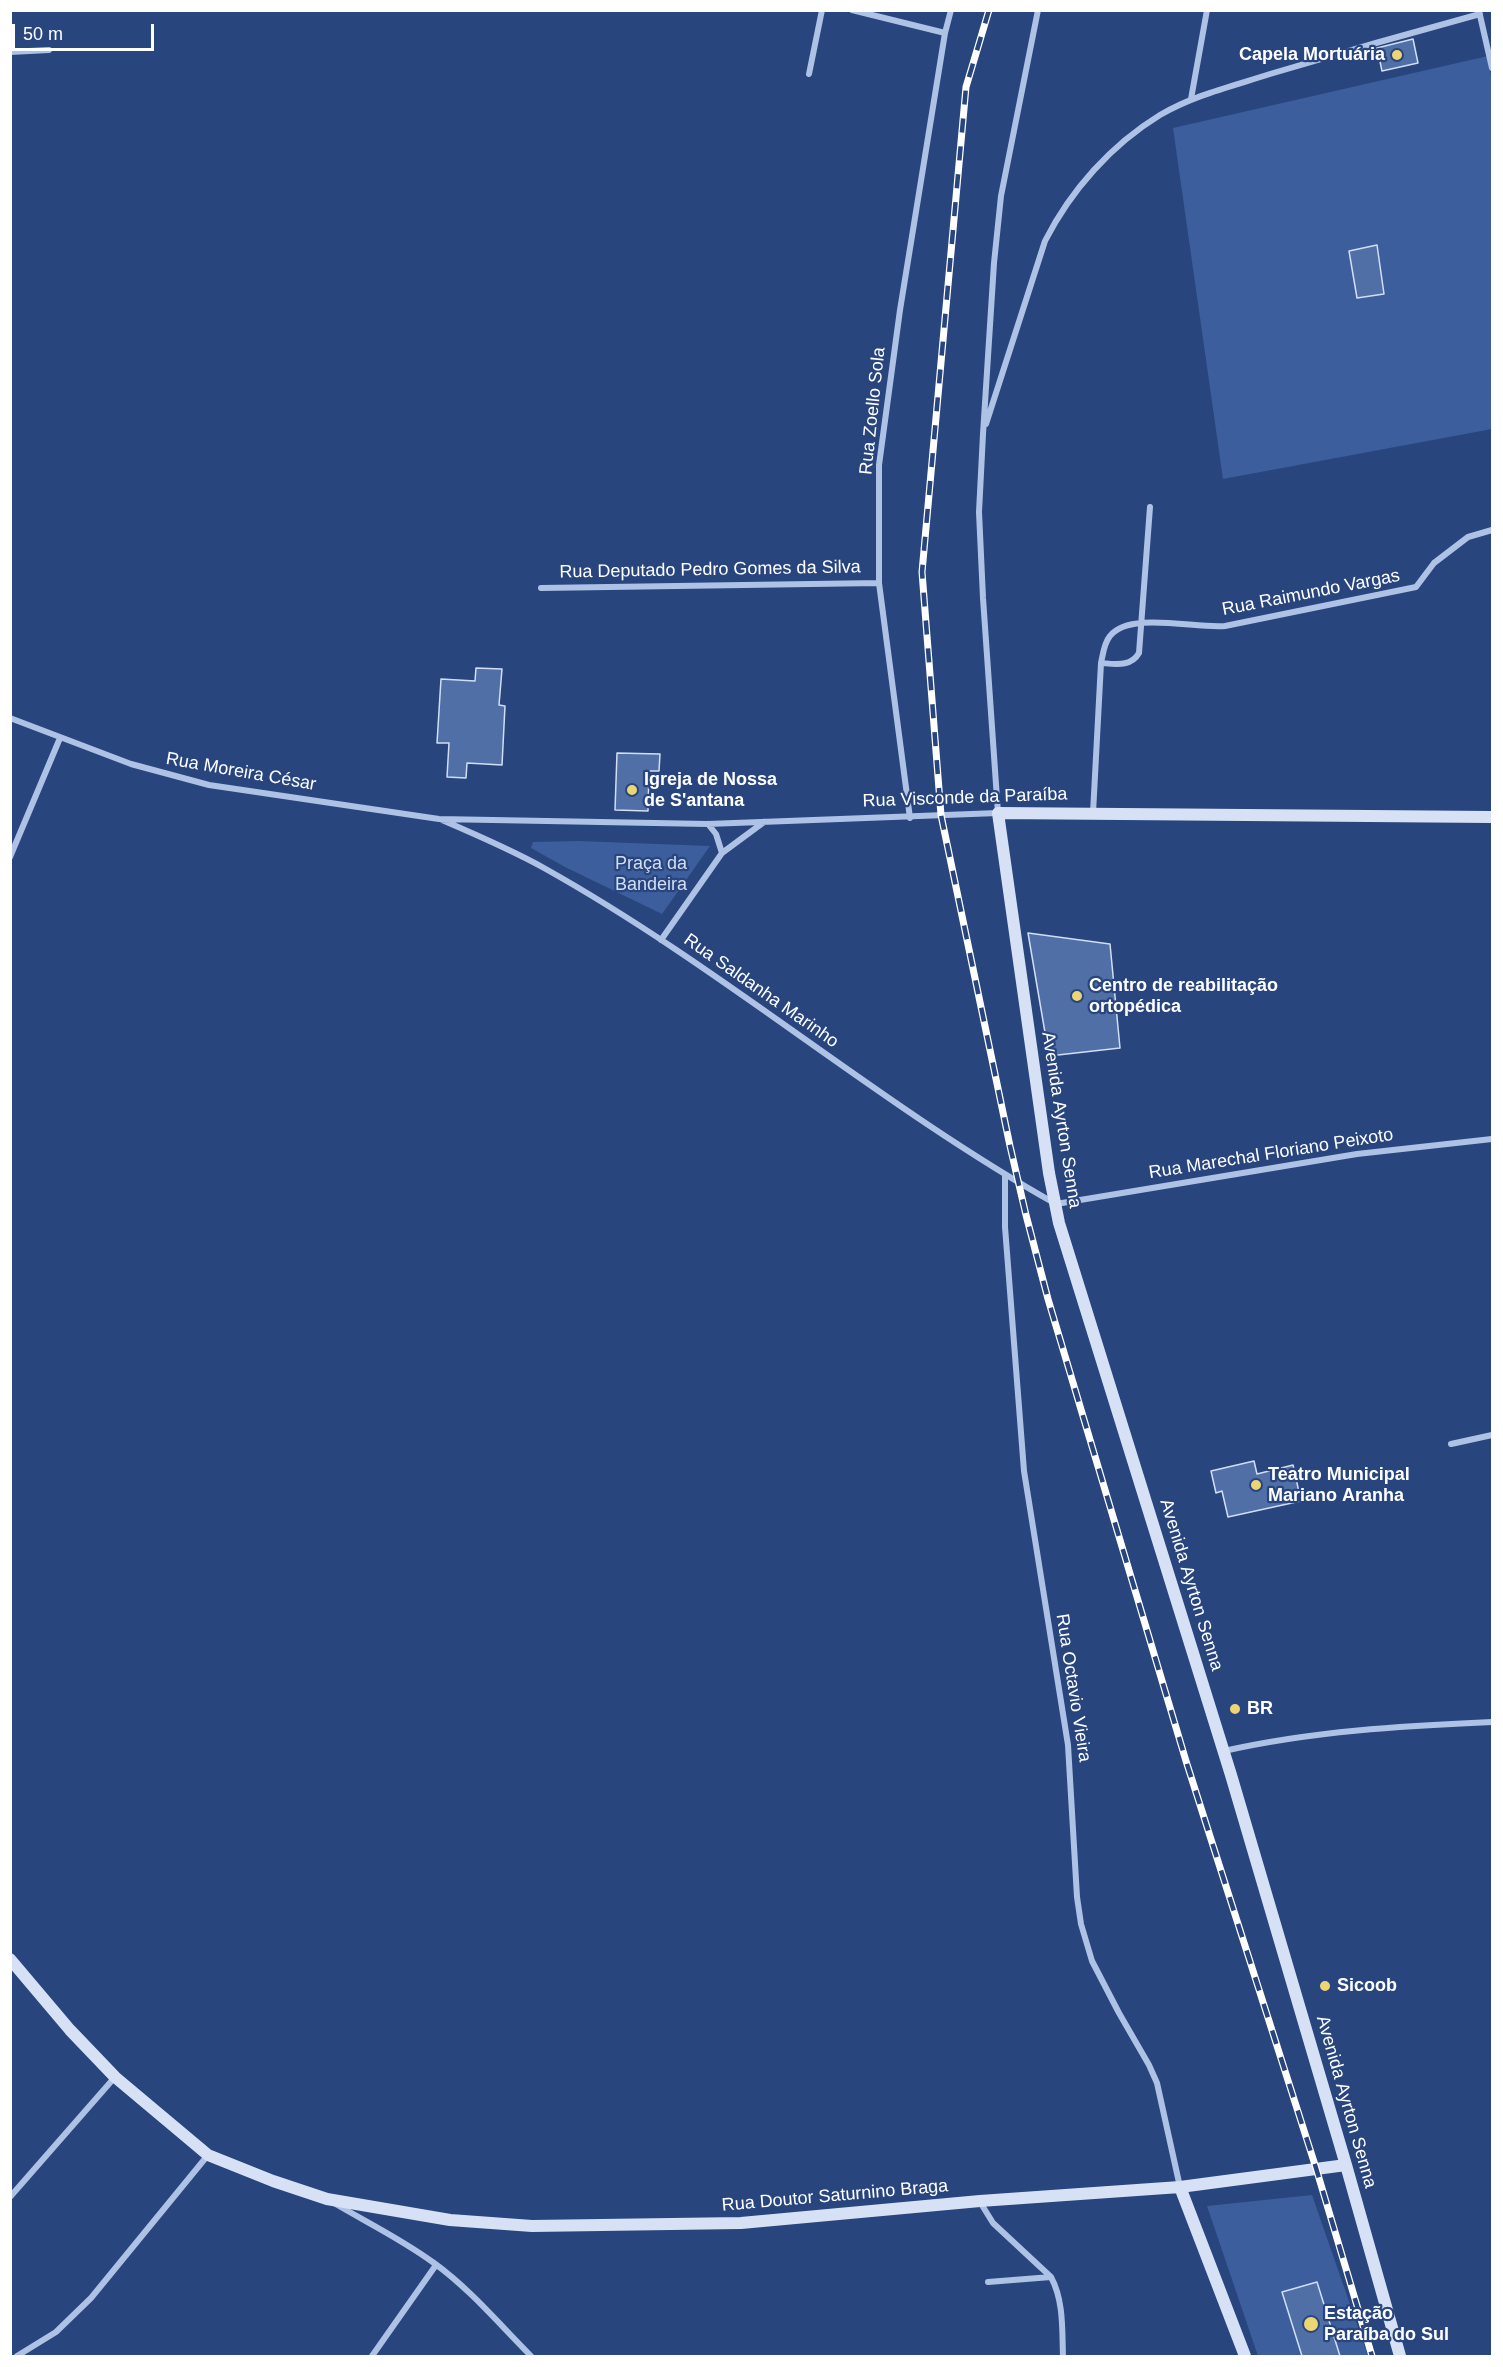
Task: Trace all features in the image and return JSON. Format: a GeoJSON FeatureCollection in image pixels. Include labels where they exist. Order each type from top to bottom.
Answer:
{"type":"FeatureCollection","features":[{"type":"Feature","properties":{"kind":"main road","name":"Rua Visconde da Paraíba"},"geometry":{"type":"LineString","coordinates":[[998,813],[1492,817]]}},
{"type":"Feature","properties":{"kind":"main road","name":"Avenida Ayrton Senna"},"geometry":{"type":"LineString","coordinates":[[998,813],[1049,1173],[1059,1223],[1224,1751],[1400,2356]]}},
{"type":"Feature","properties":{"kind":"main road","name":"Rua Doutor Saturnino Braga"},"geometry":{"type":"LineString","coordinates":[[10,1959],[70,2030],[115,2076],[208,2155],[273,2181],[327,2199],[450,2220],[532,2226],[741,2223],[980,2201],[1180,2187],[1346,2165]]}},
{"type":"Feature","properties":{"kind":"main road"},"geometry":{"type":"LineString","coordinates":[[1180,2187],[1245,2356]]}},
{"type":"Feature","properties":{"kind":"street"},"geometry":{"type":"LineString","coordinates":[[809,74],[822,10]]}},
{"type":"Feature","properties":{"kind":"street"},"geometry":{"type":"LineString","coordinates":[[852,10],[945,33]]}},
{"type":"Feature","properties":{"kind":"street","name":"Rua Zoello Sola"},"geometry":{"type":"LineString","coordinates":[[910,818],[879,583],[879,465],[900,310],[945,33],[951,10]]}},
{"type":"Feature","properties":{"kind":"street"},"geometry":{"type":"LineString","coordinates":[[998,813],[982,598],[979,512],[994,263],[1001,196],[1038,10]]}},
{"type":"Feature","properties":{"kind":"street"},"geometry":{"type":"LineString","coordinates":[[1191,99],[1207,10]]}},
{"type":"Feature","properties":{"kind":"street"},"geometry":{"type":"LineString","coordinates":[[983,434],[1045,240],[1059,212],[1099,165],[1127,139],[1160,115],[1191,99],[1480,12],[1492,68]]}},
{"type":"Feature","properties":{"kind":"street"},"geometry":{"type":"LineString","coordinates":[[10,52],[49,50]]}},
{"type":"Feature","properties":{"kind":"street"},"geometry":{"type":"LineString","coordinates":[[1093,813],[1101,663],[1128,663],[1136,658],[1140,647],[1150,507]]}},
{"type":"Feature","properties":{"kind":"street","name":"Rua Raimundo Vargas"},"geometry":{"type":"LineString","coordinates":[[1101,663],[1104,647],[1110,634],[1142,622],[1225,626],[1416,587],[1434,563],[1468,537],[1492,530]]}},
{"type":"Feature","properties":{"kind":"street","name":"Rua Deputado Pedro Gomes da Silva"},"geometry":{"type":"LineString","coordinates":[[541,588],[879,583]]}},
{"type":"Feature","properties":{"kind":"street","name":"Rua Moreira César"},"geometry":{"type":"LineString","coordinates":[[10,718],[131,764],[208,785],[439,819]]}},
{"type":"Feature","properties":{"kind":"street"},"geometry":{"type":"LineString","coordinates":[[10,857],[60,738]]}},
{"type":"Feature","properties":{"kind":"street","name":"Rua Visconde da Paraíba"},"geometry":{"type":"LineString","coordinates":[[439,819],[708,824],[998,813]]}},
{"type":"Feature","properties":{"kind":"street","name":"Rua Saldanha Marinho"},"geometry":{"type":"LineString","coordinates":[[439,819],[543,867],[661,940],[1005,1176],[1056,1204]]}},
{"type":"Feature","properties":{"kind":"street"},"geometry":{"type":"LineString","coordinates":[[661,940],[722,853],[764,822]]}},
{"type":"Feature","properties":{"kind":"street"},"geometry":{"type":"LineString","coordinates":[[708,824],[716,834],[722,853]]}},
{"type":"Feature","properties":{"kind":"street","name":"Rua Marechal Floriano Peixoto"},"geometry":{"type":"LineString","coordinates":[[1056,1204],[1357,1154],[1492,1139]]}},
{"type":"Feature","properties":{"kind":"street","name":"Rua Octavio Vieira"},"geometry":{"type":"LineString","coordinates":[[1005,1176],[1005,1227],[1024,1471],[1068,1745],[1077,1898],[1081,1924],[1092,1961],[1157,2083],[1180,2187]]}},
{"type":"Feature","properties":{"kind":"street"},"geometry":{"type":"LineString","coordinates":[[1451,1444],[1492,1435]]}},
{"type":"Feature","properties":{"kind":"street"},"geometry":{"type":"LineString","coordinates":[[1224,1751],[1312,1734],[1389,1727],[1492,1722]]}},
{"type":"Feature","properties":{"kind":"street"},"geometry":{"type":"LineString","coordinates":[[10,2197],[25,2183],[115,2076]]}},
{"type":"Feature","properties":{"kind":"street"},"geometry":{"type":"LineString","coordinates":[[17,2356],[56,2332],[91,2298],[208,2155]]}},
{"type":"Feature","properties":{"kind":"street"},"geometry":{"type":"LineString","coordinates":[[327,2199],[411,2247],[436,2265],[485,2308],[531,2356]]}},
{"type":"Feature","properties":{"kind":"street"},"geometry":{"type":"LineString","coordinates":[[980,2201],[993,2223],[1051,2277],[1056,2285],[1061,2314],[1063,2356]]}},
{"type":"Feature","properties":{"kind":"street"},"geometry":{"type":"LineString","coordinates":[[372,2356],[436,2265]]}},
{"type":"Feature","properties":{"kind":"street"},"geometry":{"type":"LineString","coordinates":[[988,2282],[1051,2277]]}},
{"type":"Feature","properties":{"kind":"green space"},"geometry":{"type":"Polygon","coordinates":[[[1488,56],[1492,83],[1492,429],[1223,479],[1173,128],[1488,56]]]}},
{"type":"Feature","properties":{"kind":"green space","name":"Praça da Bandeira"},"geometry":{"type":"Polygon","coordinates":[[[578,841],[710,846],[662,914],[531,848],[533,842],[578,841]]]}},
{"type":"Feature","properties":{"kind":"green space"},"geometry":{"type":"Polygon","coordinates":[[[1312,2195],[1368,2356],[1258,2356],[1207,2206],[1312,2195]]]}},
{"type":"Feature","properties":{"kind":"building","name":"Capela Mortuária"},"geometry":{"type":"Polygon","coordinates":[[[1413,39],[1418,63],[1382,71],[1377,48],[1413,39]]]}},
{"type":"Feature","properties":{"kind":"building"},"geometry":{"type":"Polygon","coordinates":[[[1377,245],[1384,294],[1357,298],[1349,251],[1377,245]]]}},
{"type":"Feature","properties":{"kind":"building"},"geometry":{"type":"Polygon","coordinates":[[[476,668],[502,669],[499,705],[505,706],[502,765],[467,763],[466,778],[447,777],[449,743],[437,743],[441,679],[475,681],[476,668]]]}},
{"type":"Feature","properties":{"kind":"building","name":"Igreja de Nossa de S'antana"},"geometry":{"type":"Polygon","coordinates":[[[617,753],[660,754],[659,771],[649,771],[648,811],[615,810],[617,753]]]}},
{"type":"Feature","properties":{"kind":"building","name":"Centro de reabilitação ortopédica"},"geometry":{"type":"Polygon","coordinates":[[[1028,933],[1110,944],[1120,1048],[1049,1056],[1028,933]]]}},
{"type":"Feature","properties":{"kind":"building","name":"Teatro Municipal Mariano Aranha"},"geometry":{"type":"Polygon","coordinates":[[[1254,1461],[1257,1474],[1293,1465],[1301,1501],[1228,1517],[1222,1491],[1216,1493],[1211,1471],[1254,1461]]]}},
{"type":"Feature","properties":{"kind":"building","name":"Estação Paraíba do Sul"},"geometry":{"type":"Polygon","coordinates":[[[1317,2282],[1340,2356],[1302,2356],[1282,2292],[1317,2282]]]}},
{"type":"Feature","properties":{"kind":"railway"},"geometry":{"type":"LineString","coordinates":[[989,10],[966,87],[922,572],[941,815],[1010,1146],[1048,1299],[1186,1761],[1316,2168],[1372,2356]]}},
{"type":"Feature","properties":{"kind":"place","name":"Capela Mortuária"},"geometry":{"type":"Point","coordinates":[1397,55]}},
{"type":"Feature","properties":{"kind":"place","name":"Igreja de Nossa de S'antana"},"geometry":{"type":"Point","coordinates":[632,790]}},
{"type":"Feature","properties":{"kind":"place","name":"Centro de reabilitação ortopédica"},"geometry":{"type":"Point","coordinates":[1077,996]}},
{"type":"Feature","properties":{"kind":"place","name":"Teatro Municipal Mariano Aranha"},"geometry":{"type":"Point","coordinates":[1256,1485]}},
{"type":"Feature","properties":{"kind":"place","name":"BR"},"geometry":{"type":"Point","coordinates":[1235,1709]}},
{"type":"Feature","properties":{"kind":"place","name":"Sicoob"},"geometry":{"type":"Point","coordinates":[1325,1986]}},
{"type":"Feature","properties":{"kind":"place","name":"Estação Paraíba do Sul"},"geometry":{"type":"Point","coordinates":[1311,2324]}}]}
